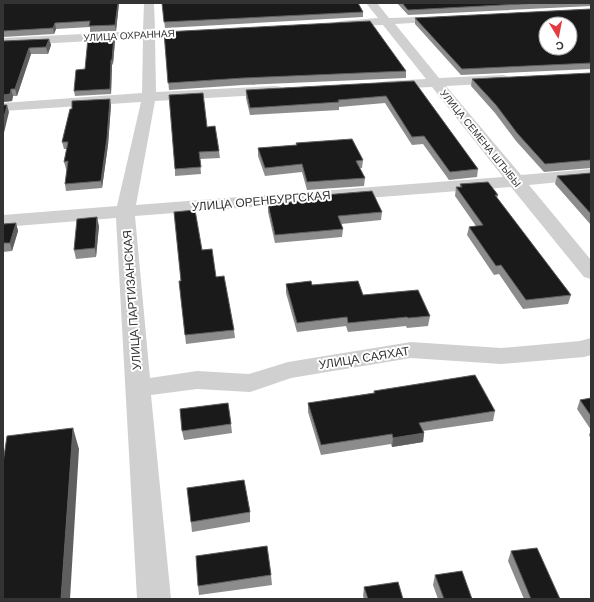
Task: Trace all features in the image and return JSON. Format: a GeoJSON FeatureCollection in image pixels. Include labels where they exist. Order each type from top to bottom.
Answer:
{"type":"FeatureCollection","features":[{"type":"Feature","properties":{"kind":"street","name":"УЛИЦА ПАРТИЗАНСКАЯ"},"geometry":{"type":"LineString","coordinates":[[148,3],[149,97],[125,212],[154,599]]}},
{"type":"Feature","properties":{"kind":"street","name":"УЛИЦА СЕМЕНА ШТЫБЫ"},"geometry":{"type":"LineString","coordinates":[[371,3],[591,273]]}},
{"type":"Feature","properties":{"kind":"street"},"geometry":{"type":"LineString","coordinates":[[333,24],[456,18]]}},
{"type":"Feature","properties":{"kind":"street","name":"УЛИЦА ОХРАННАЯ"},"geometry":{"type":"LineString","coordinates":[[3,42],[172,33]]}},
{"type":"Feature","properties":{"kind":"street"},"geometry":{"type":"LineString","coordinates":[[372,86],[514,78]]}},
{"type":"Feature","properties":{"kind":"street"},"geometry":{"type":"LineString","coordinates":[[3,107],[149,97],[293,90]]}},
{"type":"Feature","properties":{"kind":"street","name":"УЛИЦА ОРЕНБУРГСКАЯ"},"geometry":{"type":"LineString","coordinates":[[3,221],[591,174]]}},
{"type":"Feature","properties":{"kind":"street","name":"УЛИЦА САЯХАТ"},"geometry":{"type":"LineString","coordinates":[[138,388],[197,380],[250,383],[288,370],[411,350],[501,356],[584,349],[591,346]]}},
{"type":"Feature","properties":{"kind":"building"},"geometry":{"type":"Polygon","coordinates":[[[3,3],[118,3],[115,25],[89,26],[90,21],[55,23],[53,28],[3,31],[3,3]]]}},
{"type":"Feature","properties":{"kind":"building"},"geometry":{"type":"Polygon","coordinates":[[[162,3],[358,3],[363,12],[164,22],[162,3]]]}},
{"type":"Feature","properties":{"kind":"building"},"geometry":{"type":"Polygon","coordinates":[[[402,3],[540,3],[408,10],[402,3]]]}},
{"type":"Feature","properties":{"kind":"building"},"geometry":{"type":"Polygon","coordinates":[[[591,9],[591,63],[462,69],[415,18],[591,9]]]}},
{"type":"Feature","properties":{"kind":"building"},"geometry":{"type":"Polygon","coordinates":[[[370,21],[406,71],[243,78],[168,83],[164,32],[370,21]]]}},
{"type":"Feature","properties":{"kind":"building"},"geometry":{"type":"Polygon","coordinates":[[[114,36],[110,89],[74,91],[76,70],[85,69],[88,38],[114,36]]]}},
{"type":"Feature","properties":{"kind":"building"},"geometry":{"type":"Polygon","coordinates":[[[49,39],[46,47],[29,48],[15,89],[11,89],[10,94],[3,95],[3,41],[49,39]]]}},
{"type":"Feature","properties":{"kind":"building"},"geometry":{"type":"Polygon","coordinates":[[[591,73],[591,160],[545,164],[517,133],[496,105],[472,79],[591,73]]]}},
{"type":"Feature","properties":{"kind":"building"},"geometry":{"type":"Polygon","coordinates":[[[414,81],[478,169],[450,172],[424,136],[412,137],[386,96],[338,100],[339,102],[250,108],[246,90],[414,81]]]}},
{"type":"Feature","properties":{"kind":"building"},"geometry":{"type":"Polygon","coordinates":[[[203,93],[207,127],[215,126],[219,151],[199,152],[201,167],[175,169],[169,95],[203,93]]]}},
{"type":"Feature","properties":{"kind":"building"},"geometry":{"type":"Polygon","coordinates":[[[110,99],[107,138],[101,181],[65,184],[68,161],[64,162],[68,142],[62,142],[70,109],[72,109],[72,101],[110,99]]]}},
{"type":"Feature","properties":{"kind":"building"},"geometry":{"type":"Polygon","coordinates":[[[3,105],[7,105],[3,122],[3,105]]]}},
{"type":"Feature","properties":{"kind":"building"},"geometry":{"type":"Polygon","coordinates":[[[352,139],[363,160],[356,161],[365,178],[307,182],[302,164],[265,168],[258,148],[297,145],[296,143],[352,139]]]}},
{"type":"Feature","properties":{"kind":"building"},"geometry":{"type":"Polygon","coordinates":[[[591,173],[591,214],[557,176],[591,173]]]}},
{"type":"Feature","properties":{"kind":"building"},"geometry":{"type":"Polygon","coordinates":[[[488,182],[498,195],[495,195],[571,295],[526,300],[501,265],[496,266],[469,227],[483,225],[456,187],[462,187],[460,184],[488,182]]]}},
{"type":"Feature","properties":{"kind":"building"},"geometry":{"type":"Polygon","coordinates":[[[372,191],[382,212],[338,216],[343,229],[275,235],[268,204],[313,200],[312,196],[372,191]]]}},
{"type":"Feature","properties":{"kind":"building"},"geometry":{"type":"Polygon","coordinates":[[[195,210],[202,250],[212,249],[216,277],[224,276],[234,330],[185,335],[174,212],[195,210]]]}},
{"type":"Feature","properties":{"kind":"building"},"geometry":{"type":"Polygon","coordinates":[[[97,217],[95,248],[74,250],[77,219],[97,217]]]}},
{"type":"Feature","properties":{"kind":"building"},"geometry":{"type":"Polygon","coordinates":[[[16,223],[10,243],[3,243],[3,224],[16,223]]]}},
{"type":"Feature","properties":{"kind":"building"},"geometry":{"type":"Polygon","coordinates":[[[311,281],[312,285],[358,281],[363,295],[418,290],[430,316],[348,323],[347,317],[297,323],[286,284],[311,281]]]}},
{"type":"Feature","properties":{"kind":"building"},"geometry":{"type":"Polygon","coordinates":[[[475,375],[495,411],[419,423],[424,433],[393,438],[392,434],[321,445],[308,403],[375,393],[374,391],[475,375]]]}},
{"type":"Feature","properties":{"kind":"building"},"geometry":{"type":"Polygon","coordinates":[[[591,398],[591,416],[580,400],[591,398]]]}},
{"type":"Feature","properties":{"kind":"building"},"geometry":{"type":"Polygon","coordinates":[[[228,403],[231,424],[182,431],[180,409],[228,403]]]}},
{"type":"Feature","properties":{"kind":"building"},"geometry":{"type":"Polygon","coordinates":[[[73,428],[61,599],[3,599],[3,463],[7,436],[73,428]]]}},
{"type":"Feature","properties":{"kind":"building"},"geometry":{"type":"Polygon","coordinates":[[[244,480],[250,512],[191,522],[187,488],[244,480]]]}},
{"type":"Feature","properties":{"kind":"building"},"geometry":{"type":"Polygon","coordinates":[[[267,546],[271,575],[198,586],[196,556],[267,546]]]}},
{"type":"Feature","properties":{"kind":"building"},"geometry":{"type":"Polygon","coordinates":[[[537,548],[560,599],[531,599],[511,551],[537,548]]]}},
{"type":"Feature","properties":{"kind":"building"},"geometry":{"type":"Polygon","coordinates":[[[462,571],[472,599],[444,599],[435,575],[462,571]]]}},
{"type":"Feature","properties":{"kind":"building"},"geometry":{"type":"Polygon","coordinates":[[[398,582],[403,599],[368,599],[364,587],[398,582]]]}}]}
